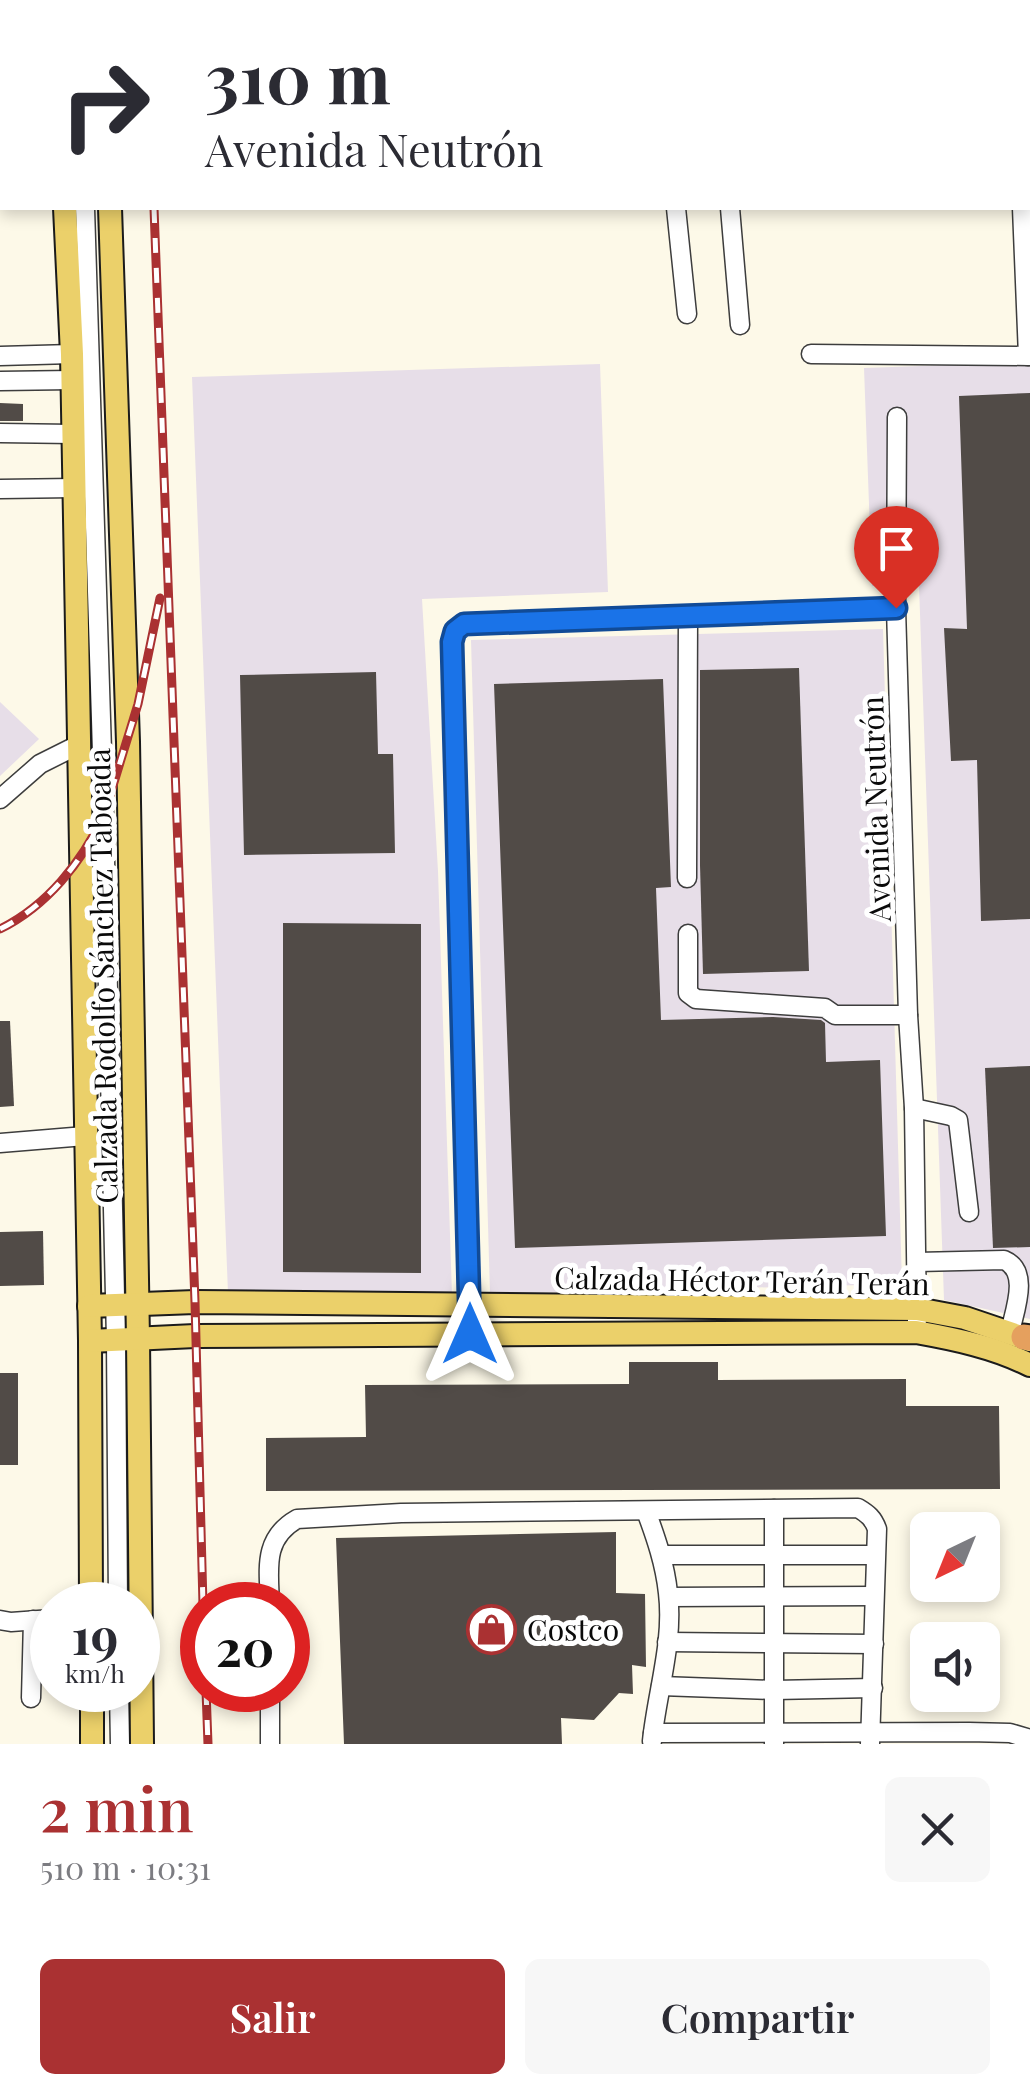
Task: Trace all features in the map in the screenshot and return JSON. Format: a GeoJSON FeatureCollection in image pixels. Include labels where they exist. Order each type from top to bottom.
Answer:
{"type":"FeatureCollection","features":[{"type":"Feature","properties":{"kind":"main road","name":"Calzada Rodolfo Sánchez Taboada"},"geometry":{"type":"LineString","coordinates":[[65,210],[72,354],[91,1582]]}},
{"type":"Feature","properties":{"kind":"main road","name":"Calzada Rodolfo Sánchez Taboada"},"geometry":{"type":"LineString","coordinates":[[110,210],[128,742],[126,1306],[142,1744]]}},
{"type":"Feature","properties":{"kind":"main road","name":"Calzada Héctor Terán Terán"},"geometry":{"type":"LineString","coordinates":[[88,1306],[195,1302],[470,1304],[917,1320],[1030,1365]]}},
{"type":"Feature","properties":{"kind":"main road","name":"Calzada Héctor Terán Terán"},"geometry":{"type":"LineString","coordinates":[[90,1340],[470,1334],[964,1318],[1024,1337]]}},
{"type":"Feature","properties":{"kind":"main road"},"geometry":{"type":"LineString","coordinates":[[92,1712],[92,1744]]}},
{"type":"Feature","properties":{"kind":"street"},"geometry":{"type":"LineString","coordinates":[[85,210],[104,815],[126,1306]]}},
{"type":"Feature","properties":{"kind":"street"},"geometry":{"type":"LineString","coordinates":[[676,210],[687,314]]}},
{"type":"Feature","properties":{"kind":"street"},"geometry":{"type":"LineString","coordinates":[[730,210],[740,325]]}},
{"type":"Feature","properties":{"kind":"street"},"geometry":{"type":"LineString","coordinates":[[811,354],[1029,356],[1022,210]]}},
{"type":"Feature","properties":{"kind":"street"},"geometry":{"type":"LineString","coordinates":[[72,354],[4,356],[4,381],[72,380]]}},
{"type":"Feature","properties":{"kind":"street","name":"Avenida Neutrón"},"geometry":{"type":"LineString","coordinates":[[898,417],[896,608],[914,1108],[917,1320]]}},
{"type":"Feature","properties":{"kind":"street"},"geometry":{"type":"LineString","coordinates":[[0,433],[73,434]]}},
{"type":"Feature","properties":{"kind":"street"},"geometry":{"type":"LineString","coordinates":[[0,489],[74,488]]}},
{"type":"Feature","properties":{"kind":"street"},"geometry":{"type":"LineString","coordinates":[[470,1334],[452,642],[455,631],[464,624],[896,608]]}},
{"type":"Feature","properties":{"kind":"street"},"geometry":{"type":"LineString","coordinates":[[686,878],[688,616]]}},
{"type":"Feature","properties":{"kind":"street"},"geometry":{"type":"LineString","coordinates":[[0,798],[40,764],[78,745]]}},
{"type":"Feature","properties":{"kind":"street"},"geometry":{"type":"LineString","coordinates":[[688,934],[688,993],[696,999],[825,1008],[835,1015],[908,1016]]}},
{"type":"Feature","properties":{"kind":"street"},"geometry":{"type":"LineString","coordinates":[[914,1108],[958,1120],[969,1212]]}},
{"type":"Feature","properties":{"kind":"street"},"geometry":{"type":"LineString","coordinates":[[0,1144],[85,1136]]}},
{"type":"Feature","properties":{"kind":"street"},"geometry":{"type":"LineString","coordinates":[[917,1262],[1013,1263],[1020,1282],[1024,1337]]}},
{"type":"Feature","properties":{"kind":"street"},"geometry":{"type":"LineString","coordinates":[[119,1582],[127,1339]]}},
{"type":"Feature","properties":{"kind":"street"},"geometry":{"type":"LineString","coordinates":[[270,1582],[269,1559],[275,1538],[298,1519],[401,1513],[858,1508],[868,1514],[876,1529],[870,1739]]}},
{"type":"Feature","properties":{"kind":"street"},"geometry":{"type":"LineString","coordinates":[[774,1509],[774,1738]]}},
{"type":"Feature","properties":{"kind":"street"},"geometry":{"type":"LineString","coordinates":[[646,1510],[662,1555],[669,1597],[667,1642],[652,1739],[870,1739],[1010,1733],[1030,1739]]}},
{"type":"Feature","properties":{"kind":"street"},"geometry":{"type":"LineString","coordinates":[[662,1555],[875,1555]]}},
{"type":"Feature","properties":{"kind":"street"},"geometry":{"type":"LineString","coordinates":[[669,1597],[874,1596]]}},
{"type":"Feature","properties":{"kind":"street"},"geometry":{"type":"LineString","coordinates":[[0,1620],[30,1620]]}},
{"type":"Feature","properties":{"kind":"street"},"geometry":{"type":"LineString","coordinates":[[667,1642],[874,1644]]}},
{"type":"Feature","properties":{"kind":"street"},"geometry":{"type":"LineString","coordinates":[[661,1686],[873,1688]]}},
{"type":"Feature","properties":{"kind":"street"},"geometry":{"type":"LineString","coordinates":[[119,1712],[120,1744]]}},
{"type":"Feature","properties":{"kind":"street"},"geometry":{"type":"LineString","coordinates":[[272,1712],[275,1743]]}},
{"type":"Feature","properties":{"kind":"shaded area"},"geometry":{"type":"Polygon","coordinates":[[[1030,362],[1030,1319],[944,1300],[919,585],[872,586],[864,368],[1030,362]]]}},
{"type":"Feature","properties":{"kind":"shaded area"},"geometry":{"type":"Polygon","coordinates":[[[600,364],[608,592],[422,599],[438,871],[452,1295],[228,1293],[192,377],[600,364]]]}},
{"type":"Feature","properties":{"kind":"shaded area"},"geometry":{"type":"Polygon","coordinates":[[[883,629],[902,1284],[490,1294],[471,640],[883,629]]]}},
{"type":"Feature","properties":{"kind":"shaded area"},"geometry":{"type":"Polygon","coordinates":[[[0,702],[39,739],[0,776],[0,702]]]}},
{"type":"Feature","properties":{"kind":"building"},"geometry":{"type":"Polygon","coordinates":[[[1030,393],[1030,919],[981,921],[977,760],[951,761],[944,628],[967,629],[959,396],[1030,393]]]}},
{"type":"Feature","properties":{"kind":"building"},"geometry":{"type":"Polygon","coordinates":[[[0,403],[23,404],[23,421],[0,421],[0,403]]]}},
{"type":"Feature","properties":{"kind":"building"},"geometry":{"type":"Polygon","coordinates":[[[799,668],[809,971],[703,974],[700,670],[799,668]]]}},
{"type":"Feature","properties":{"kind":"building"},"geometry":{"type":"Polygon","coordinates":[[[376,672],[378,754],[393,754],[395,853],[244,855],[240,675],[376,672]]]}},
{"type":"Feature","properties":{"kind":"building"},"geometry":{"type":"Polygon","coordinates":[[[663,679],[671,887],[656,888],[661,1020],[821,1020],[825,1023],[826,1062],[880,1060],[886,1236],[515,1248],[494,684],[663,679]]]}},
{"type":"Feature","properties":{"kind":"building"},"geometry":{"type":"Polygon","coordinates":[[[283,923],[421,924],[421,1273],[283,1272],[283,923]]]}},
{"type":"Feature","properties":{"kind":"building"},"geometry":{"type":"Polygon","coordinates":[[[0,1021],[10,1021],[14,1106],[0,1107],[0,1021]]]}},
{"type":"Feature","properties":{"kind":"building"},"geometry":{"type":"Polygon","coordinates":[[[1030,1066],[1030,1247],[993,1248],[985,1068],[1030,1066]]]}},
{"type":"Feature","properties":{"kind":"building"},"geometry":{"type":"Polygon","coordinates":[[[43,1231],[44,1285],[0,1286],[0,1232],[43,1231]]]}},
{"type":"Feature","properties":{"kind":"building"},"geometry":{"type":"Polygon","coordinates":[[[629,1362],[718,1362],[718,1380],[906,1379],[906,1406],[999,1406],[1000,1489],[266,1491],[266,1438],[366,1437],[365,1385],[629,1384],[629,1362]]]}},
{"type":"Feature","properties":{"kind":"building"},"geometry":{"type":"Polygon","coordinates":[[[0,1373],[18,1373],[18,1465],[0,1465],[0,1373]]]}},
{"type":"Feature","properties":{"kind":"building","name":"Costco"},"geometry":{"type":"Polygon","coordinates":[[[616,1532],[616,1593],[645,1594],[646,1667],[632,1665],[633,1694],[619,1693],[594,1720],[561,1718],[562,1744],[344,1744],[336,1538],[616,1532]]]}},
{"type":"Feature","properties":{"kind":"railway"},"geometry":{"type":"LineString","coordinates":[[154,210],[202,1582]]}},
{"type":"Feature","properties":{"kind":"railway"},"geometry":{"type":"LineString","coordinates":[[0,929],[33,908],[61,881],[104,815],[138,704],[160,598]]}},
{"type":"Feature","properties":{"kind":"railway"},"geometry":{"type":"LineString","coordinates":[[207,1712],[208,1744]]}},
{"type":"Feature","properties":{"kind":"place","name":"Costco"},"geometry":{"type":"Point","coordinates":[492,1629]}},
{"type":"Feature","properties":{"kind":"route"},"geometry":{"type":"LineString","coordinates":[[470,1334],[452,642],[455,631],[464,624],[896,608]]}}]}
